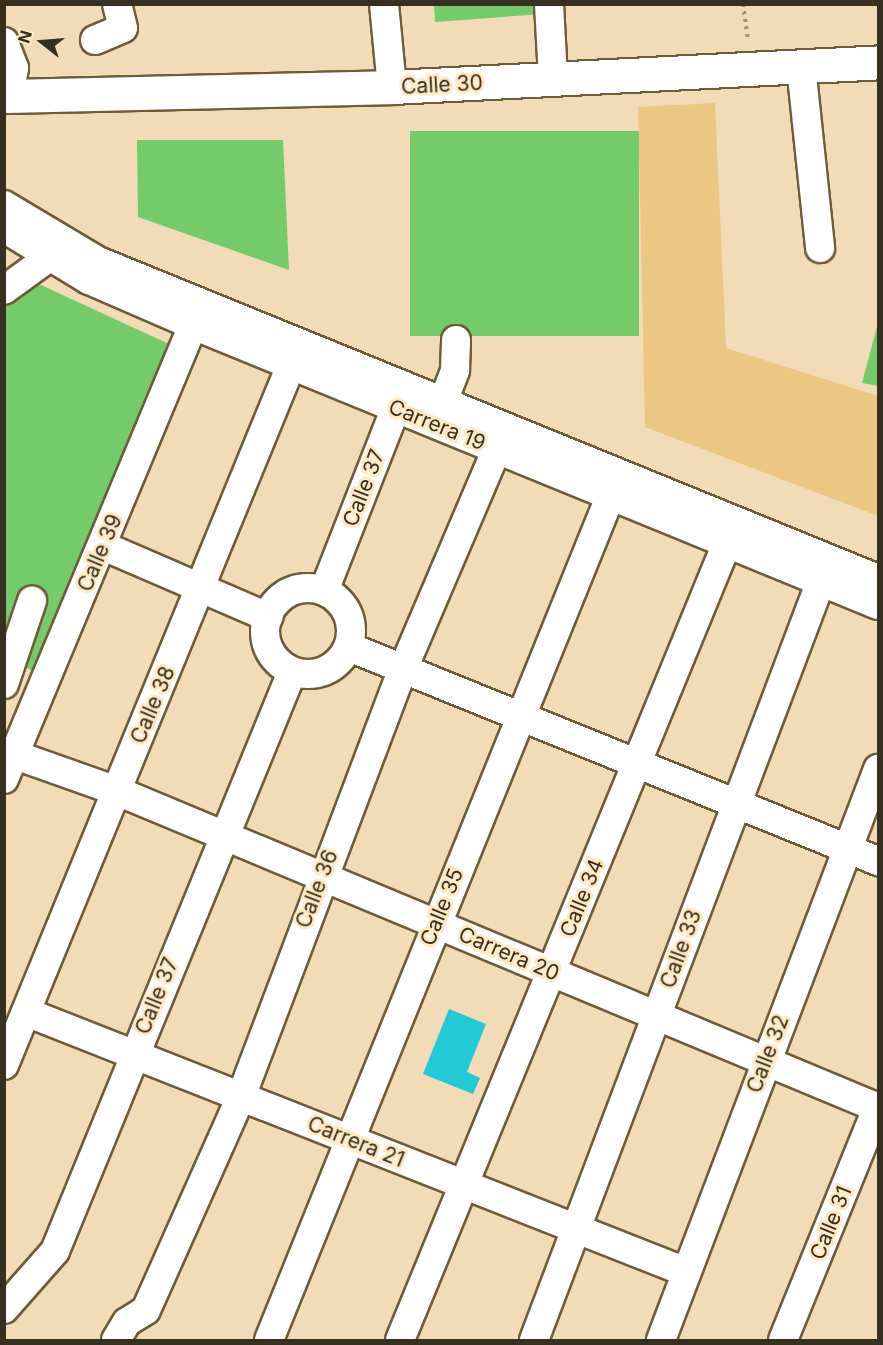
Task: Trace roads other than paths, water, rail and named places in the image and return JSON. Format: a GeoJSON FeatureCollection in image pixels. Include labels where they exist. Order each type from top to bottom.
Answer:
{"type":"FeatureCollection","features":[{"type":"Feature","properties":{"kind":"main road","name":"Calle 30"},"geometry":{"type":"LineString","coordinates":[[7,96],[392,87],[879,62]]}},
{"type":"Feature","properties":{"kind":"street"},"geometry":{"type":"LineString","coordinates":[[95,40],[123,28],[117,4]]}},
{"type":"Feature","properties":{"kind":"street"},"geometry":{"type":"LineString","coordinates":[[384,4],[392,87]]}},
{"type":"Feature","properties":{"kind":"street"},"geometry":{"type":"LineString","coordinates":[[549,4],[553,79]]}},
{"type":"Feature","properties":{"kind":"street"},"geometry":{"type":"LineString","coordinates":[[4,42],[14,68],[7,96]]}},
{"type":"Feature","properties":{"kind":"street"},"geometry":{"type":"LineString","coordinates":[[801,66],[820,248]]}},
{"type":"Feature","properties":{"kind":"street","name":"Carrera 19"},"geometry":{"type":"LineString","coordinates":[[4,205],[98,261],[295,355],[825,570],[879,604]]}},
{"type":"Feature","properties":{"kind":"street","name":"Carrera 19"},"geometry":{"type":"LineString","coordinates":[[4,228],[48,258],[193,325],[295,355]]}},
{"type":"Feature","properties":{"kind":"street"},"geometry":{"type":"LineString","coordinates":[[4,290],[48,258]]}},
{"type":"Feature","properties":{"kind":"street","name":"Calle 39"},"geometry":{"type":"LineString","coordinates":[[8,762],[104,546],[193,325]]}},
{"type":"Feature","properties":{"kind":"street"},"geometry":{"type":"LineString","coordinates":[[443,402],[454,370],[456,340]]}},
{"type":"Feature","properties":{"kind":"street","name":"Calle 38"},"geometry":{"type":"LineString","coordinates":[[4,1065],[202,588],[295,355]]}},
{"type":"Feature","properties":{"kind":"street","name":"Carrera 19"},"geometry":{"type":"LineString","coordinates":[[399,396],[443,402],[501,438]]}},
{"type":"Feature","properties":{"kind":"street","name":"Calle 37"},"geometry":{"type":"LineString","coordinates":[[324,591],[399,396]]}},
{"type":"Feature","properties":{"kind":"street","name":"Calle 36"},"geometry":{"type":"LineString","coordinates":[[116,1341],[127,1323],[146,1310],[241,1097],[321,876],[403,669],[501,438]]}},
{"type":"Feature","properties":{"kind":"street","name":"Calle 35"},"geometry":{"type":"LineString","coordinates":[[269,1341],[519,715],[615,484]]}},
{"type":"Feature","properties":{"kind":"street","name":"Calle 34"},"geometry":{"type":"LineString","coordinates":[[400,1341],[731,532]]}},
{"type":"Feature","properties":{"kind":"street"},"geometry":{"type":"LineString","coordinates":[[104,546],[268,617]]}},
{"type":"Feature","properties":{"kind":"street","name":"Carrera 19"},"geometry":{"type":"LineString","coordinates":[[825,570],[879,579]]}},
{"type":"Feature","properties":{"kind":"street","name":"Calle 33"},"geometry":{"type":"LineString","coordinates":[[534,1341],[735,800],[825,570]]}},
{"type":"Feature","properties":{"kind":"street"},"geometry":{"type":"LineString","coordinates":[[311,588],[324,591],[348,614],[349,647],[319,674],[292,672],[272,655],[268,617],[284,595],[311,588]]}},
{"type":"Feature","properties":{"kind":"street"},"geometry":{"type":"LineString","coordinates":[[4,684],[32,601]]}},
{"type":"Feature","properties":{"kind":"street"},"geometry":{"type":"LineString","coordinates":[[349,647],[735,800],[879,861]]}},
{"type":"Feature","properties":{"kind":"street","name":"Calle 37"},"geometry":{"type":"LineString","coordinates":[[4,1309],[55,1251],[134,1051],[292,672]]}},
{"type":"Feature","properties":{"kind":"street","name":"Carrera 20"},"geometry":{"type":"LineString","coordinates":[[8,762],[117,791],[878,1107]]}},
{"type":"Feature","properties":{"kind":"street","name":"Calle 32"},"geometry":{"type":"LineString","coordinates":[[661,1341],[879,769]]}},
{"type":"Feature","properties":{"kind":"street","name":"Carrera 21"},"geometry":{"type":"LineString","coordinates":[[26,1012],[134,1051],[241,1097],[686,1272]]}},
{"type":"Feature","properties":{"kind":"street","name":"Calle 31"},"geometry":{"type":"LineString","coordinates":[[783,1341],[878,1107]]}},
{"type":"Feature","properties":{"kind":"water"},"geometry":{"type":"Polygon","coordinates":[[[449,1009],[486,1024],[467,1072],[480,1078],[473,1094],[423,1074],[449,1009]]]}}]}
